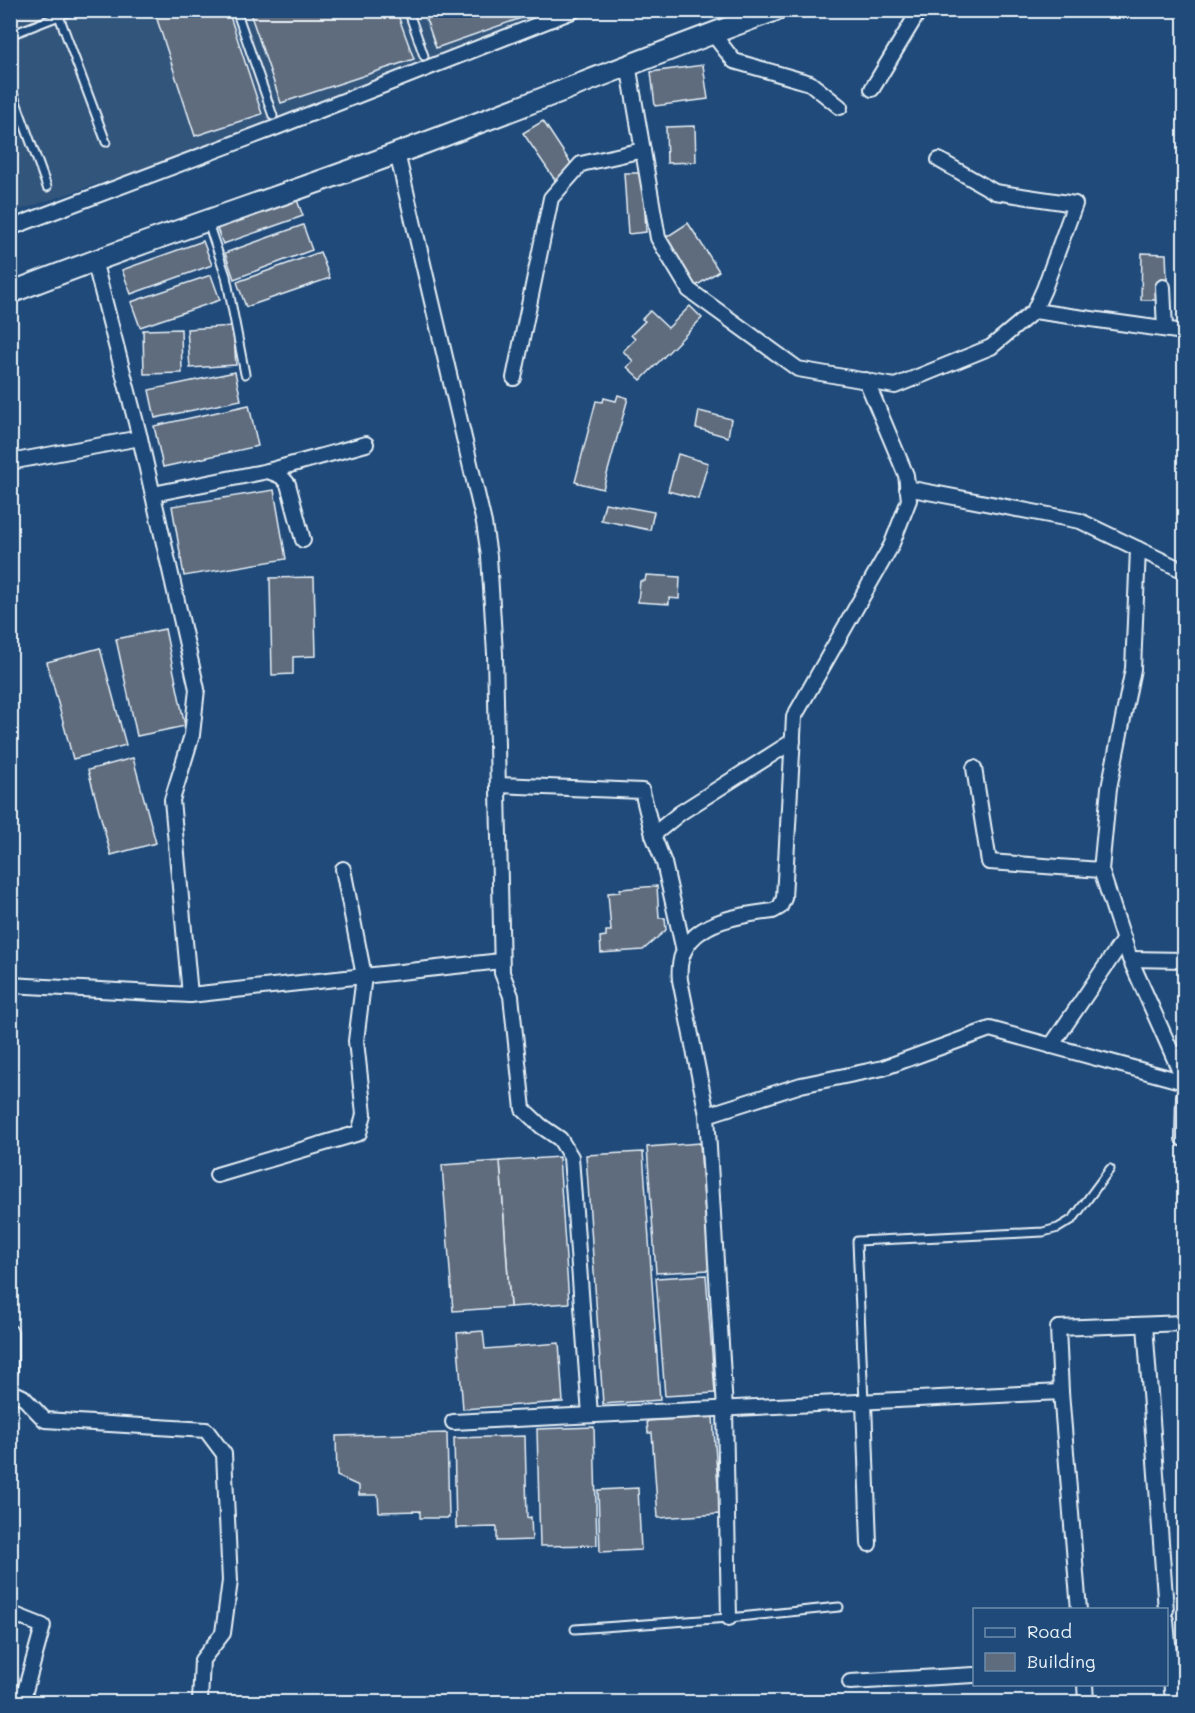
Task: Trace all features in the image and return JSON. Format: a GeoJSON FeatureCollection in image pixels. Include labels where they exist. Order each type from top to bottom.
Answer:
{"type":"FeatureCollection","features":[{"type":"Feature","properties":{"kind":"street"},"geometry":{"type":"LineString","coordinates":[[10,228],[282,125],[575,10]]}},
{"type":"Feature","properties":{"kind":"street"},"geometry":{"type":"LineString","coordinates":[[10,294],[94,260],[397,153],[776,10]]}},
{"type":"Feature","properties":{"kind":"street"},"geometry":{"type":"LineString","coordinates":[[872,89],[916,16],[917,10]]}},
{"type":"Feature","properties":{"kind":"street"},"geometry":{"type":"LineString","coordinates":[[713,33],[734,61],[810,83],[840,107]]}},
{"type":"Feature","properties":{"kind":"street"},"geometry":{"type":"LineString","coordinates":[[628,64],[658,238],[689,290],[798,369],[895,386],[991,347],[1034,310],[1075,204],[995,192],[939,160]]}},
{"type":"Feature","properties":{"kind":"street"},"geometry":{"type":"LineString","coordinates":[[514,378],[551,198],[581,164],[643,150]]}},
{"type":"Feature","properties":{"kind":"street"},"geometry":{"type":"LineString","coordinates":[[397,153],[484,523],[489,556],[495,654],[502,973],[511,996],[523,1109],[541,1126],[560,1139],[572,1157],[590,1415]]}},
{"type":"Feature","properties":{"kind":"street"},"geometry":{"type":"LineString","coordinates":[[94,260],[140,438],[197,689],[192,735],[172,800],[190,995]]}},
{"type":"Feature","properties":{"kind":"street"},"geometry":{"type":"LineString","coordinates":[[1163,287],[1165,329]]}},
{"type":"Feature","properties":{"kind":"street"},"geometry":{"type":"LineString","coordinates":[[1034,310],[1185,332]]}},
{"type":"Feature","properties":{"kind":"street"},"geometry":{"type":"LineString","coordinates":[[729,1618],[725,1409],[707,1115],[679,966],[684,951],[698,932],[719,921],[773,911],[780,907],[784,898],[794,717],[891,546],[909,500],[906,475],[866,380]]}},
{"type":"Feature","properties":{"kind":"street"},"geometry":{"type":"LineString","coordinates":[[10,462],[140,438]]}},
{"type":"Feature","properties":{"kind":"street"},"geometry":{"type":"LineString","coordinates":[[153,494],[268,471],[366,444]]}},
{"type":"Feature","properties":{"kind":"street"},"geometry":{"type":"LineString","coordinates":[[268,471],[281,476],[288,484],[303,540]]}},
{"type":"Feature","properties":{"kind":"street"},"geometry":{"type":"LineString","coordinates":[[907,488],[1080,521],[1185,571]]}},
{"type":"Feature","properties":{"kind":"street"},"geometry":{"type":"LineString","coordinates":[[1138,549],[1133,669],[1109,788],[1101,870],[1130,958],[1185,1081]]}},
{"type":"Feature","properties":{"kind":"street"},"geometry":{"type":"LineString","coordinates":[[654,835],[680,813],[793,741]]}},
{"type":"Feature","properties":{"kind":"street"},"geometry":{"type":"LineString","coordinates":[[974,768],[989,862],[1101,870]]}},
{"type":"Feature","properties":{"kind":"street"},"geometry":{"type":"LineString","coordinates":[[498,785],[642,791],[664,863],[684,951]]}},
{"type":"Feature","properties":{"kind":"street"},"geometry":{"type":"LineString","coordinates":[[217,1175],[359,1133],[364,1114],[356,1041],[364,976],[343,869]]}},
{"type":"Feature","properties":{"kind":"street"},"geometry":{"type":"LineString","coordinates":[[1051,1046],[1124,939]]}},
{"type":"Feature","properties":{"kind":"street"},"geometry":{"type":"LineString","coordinates":[[1130,958],[1185,960]]}},
{"type":"Feature","properties":{"kind":"street"},"geometry":{"type":"LineString","coordinates":[[10,985],[190,995],[501,961]]}},
{"type":"Feature","properties":{"kind":"street"},"geometry":{"type":"LineString","coordinates":[[707,1115],[801,1085],[882,1068],[990,1029],[1185,1081]]}},
{"type":"Feature","properties":{"kind":"street"},"geometry":{"type":"LineString","coordinates":[[1185,1095],[1182,1119],[1183,1139],[1185,1139]]}},
{"type":"Feature","properties":{"kind":"street"},"geometry":{"type":"LineString","coordinates":[[1079,1608],[1058,1328],[1185,1323]]}},
{"type":"Feature","properties":{"kind":"street"},"geometry":{"type":"LineString","coordinates":[[1145,1325],[1166,1608]]}},
{"type":"Feature","properties":{"kind":"street"},"geometry":{"type":"LineString","coordinates":[[10,1332],[10,1372]]}},
{"type":"Feature","properties":{"kind":"street"},"geometry":{"type":"LineString","coordinates":[[10,1391],[23,1397],[45,1420],[206,1430],[224,1454],[230,1581],[223,1634],[202,1660],[200,1702]]}},
{"type":"Feature","properties":{"kind":"street"},"geometry":{"type":"LineString","coordinates":[[453,1422],[1061,1392]]}},
{"type":"Feature","properties":{"kind":"street"},"geometry":{"type":"LineString","coordinates":[[864,1402],[869,1544]]}},
{"type":"Feature","properties":{"kind":"street"},"geometry":{"type":"LineString","coordinates":[[10,1612],[43,1626],[22,1702]]}},
{"type":"Feature","properties":{"kind":"street"},"geometry":{"type":"LineString","coordinates":[[1168,1634],[1173,1702]]}},
{"type":"Feature","properties":{"kind":"street"},"geometry":{"type":"LineString","coordinates":[[850,1682],[973,1675]]}},
{"type":"Feature","properties":{"kind":"street"},"geometry":{"type":"LineString","coordinates":[[1085,1686],[1086,1702]]}},
{"type":"Feature","properties":{"kind":"lane"},"geometry":{"type":"LineString","coordinates":[[10,35],[58,13],[74,10]]}},
{"type":"Feature","properties":{"kind":"lane"},"geometry":{"type":"LineString","coordinates":[[236,10],[273,116]]}},
{"type":"Feature","properties":{"kind":"lane"},"geometry":{"type":"LineString","coordinates":[[408,10],[424,56]]}},
{"type":"Feature","properties":{"kind":"lane"},"geometry":{"type":"LineString","coordinates":[[58,13],[106,142]]}},
{"type":"Feature","properties":{"kind":"lane"},"geometry":{"type":"LineString","coordinates":[[10,85],[47,187]]}},
{"type":"Feature","properties":{"kind":"lane"},"geometry":{"type":"LineString","coordinates":[[207,220],[226,276],[245,374]]}},
{"type":"Feature","properties":{"kind":"lane"},"geometry":{"type":"LineString","coordinates":[[864,1402],[857,1241],[1043,1232],[1058,1228],[1073,1219],[1110,1169]]}},
{"type":"Feature","properties":{"kind":"lane"},"geometry":{"type":"LineString","coordinates":[[574,1629],[729,1618],[839,1607]]}},
{"type":"Feature","properties":{"kind":"shaded area"},"geometry":{"type":"Polygon","coordinates":[[[10,11],[585,11],[276,124],[11,213],[10,11]]]}},
{"type":"Feature","properties":{"kind":"building"},"geometry":{"type":"Polygon","coordinates":[[[154,10],[228,10],[262,114],[195,136],[154,10]]]}},
{"type":"Feature","properties":{"kind":"building"},"geometry":{"type":"Polygon","coordinates":[[[249,10],[396,10],[414,59],[281,103],[249,10]]]}},
{"type":"Feature","properties":{"kind":"building"},"geometry":{"type":"Polygon","coordinates":[[[423,10],[544,10],[436,48],[423,10]]]}},
{"type":"Feature","properties":{"kind":"building"},"geometry":{"type":"Polygon","coordinates":[[[703,65],[708,99],[655,106],[651,72],[703,65]]]}},
{"type":"Feature","properties":{"kind":"building"},"geometry":{"type":"Polygon","coordinates":[[[543,121],[574,168],[555,180],[523,133],[543,121]]]}},
{"type":"Feature","properties":{"kind":"building"},"geometry":{"type":"Polygon","coordinates":[[[695,126],[696,162],[667,163],[666,127],[695,126]]]}},
{"type":"Feature","properties":{"kind":"building"},"geometry":{"type":"Polygon","coordinates":[[[624,173],[643,173],[646,232],[628,234],[624,173]]]}},
{"type":"Feature","properties":{"kind":"building"},"geometry":{"type":"Polygon","coordinates":[[[294,192],[303,216],[223,244],[214,221],[294,192]]]}},
{"type":"Feature","properties":{"kind":"building"},"geometry":{"type":"Polygon","coordinates":[[[688,223],[719,271],[696,286],[665,238],[688,223]]]}},
{"type":"Feature","properties":{"kind":"building"},"geometry":{"type":"Polygon","coordinates":[[[303,225],[312,250],[234,279],[225,253],[303,225]]]}},
{"type":"Feature","properties":{"kind":"building"},"geometry":{"type":"Polygon","coordinates":[[[203,241],[212,265],[131,294],[122,270],[203,241]]]}},
{"type":"Feature","properties":{"kind":"building"},"geometry":{"type":"Polygon","coordinates":[[[320,252],[330,278],[246,307],[237,282],[320,252]]]}},
{"type":"Feature","properties":{"kind":"building"},"geometry":{"type":"Polygon","coordinates":[[[1142,253],[1166,254],[1168,300],[1141,300],[1142,253]]]}},
{"type":"Feature","properties":{"kind":"building"},"geometry":{"type":"Polygon","coordinates":[[[211,275],[220,300],[140,327],[131,302],[211,275]]]}},
{"type":"Feature","properties":{"kind":"building"},"geometry":{"type":"Polygon","coordinates":[[[690,306],[702,318],[641,380],[627,367],[633,361],[623,351],[635,339],[631,335],[645,321],[642,319],[650,311],[668,328],[690,306]]]}},
{"type":"Feature","properties":{"kind":"building"},"geometry":{"type":"Polygon","coordinates":[[[233,326],[236,365],[190,368],[187,329],[233,326]]]}},
{"type":"Feature","properties":{"kind":"building"},"geometry":{"type":"Polygon","coordinates":[[[181,329],[182,373],[144,374],[143,330],[181,329]]]}},
{"type":"Feature","properties":{"kind":"building"},"geometry":{"type":"Polygon","coordinates":[[[235,372],[241,400],[155,418],[149,390],[235,372]]]}},
{"type":"Feature","properties":{"kind":"building"},"geometry":{"type":"Polygon","coordinates":[[[618,395],[628,398],[603,489],[575,482],[596,401],[603,402],[604,398],[616,401],[618,395]]]}},
{"type":"Feature","properties":{"kind":"building"},"geometry":{"type":"Polygon","coordinates":[[[249,405],[258,446],[163,467],[154,426],[249,405]]]}},
{"type":"Feature","properties":{"kind":"building"},"geometry":{"type":"Polygon","coordinates":[[[699,411],[731,419],[728,437],[696,428],[699,411]]]}},
{"type":"Feature","properties":{"kind":"building"},"geometry":{"type":"Polygon","coordinates":[[[678,454],[708,463],[698,499],[668,491],[678,454]]]}},
{"type":"Feature","properties":{"kind":"building"},"geometry":{"type":"Polygon","coordinates":[[[274,490],[286,559],[184,576],[172,506],[274,490]]]}},
{"type":"Feature","properties":{"kind":"building"},"geometry":{"type":"Polygon","coordinates":[[[605,503],[654,512],[650,530],[601,520],[605,503]]]}},
{"type":"Feature","properties":{"kind":"building"},"geometry":{"type":"Polygon","coordinates":[[[646,575],[680,577],[679,599],[669,598],[669,604],[638,602],[640,581],[645,581],[646,575]]]}},
{"type":"Feature","properties":{"kind":"building"},"geometry":{"type":"Polygon","coordinates":[[[314,577],[316,656],[293,657],[293,674],[272,675],[270,578],[314,577]]]}},
{"type":"Feature","properties":{"kind":"building"},"geometry":{"type":"Polygon","coordinates":[[[165,629],[185,726],[137,736],[116,639],[165,629]]]}},
{"type":"Feature","properties":{"kind":"building"},"geometry":{"type":"Polygon","coordinates":[[[100,648],[126,745],[73,759],[47,662],[100,648]]]}},
{"type":"Feature","properties":{"kind":"building"},"geometry":{"type":"Polygon","coordinates":[[[133,758],[156,843],[111,855],[88,770],[133,758]]]}},
{"type":"Feature","properties":{"kind":"building"},"geometry":{"type":"Polygon","coordinates":[[[657,886],[659,918],[665,918],[666,930],[643,950],[601,953],[600,937],[606,936],[606,931],[611,931],[608,893],[620,892],[620,889],[657,886]]]}},
{"type":"Feature","properties":{"kind":"building"},"geometry":{"type":"Polygon","coordinates":[[[700,1143],[709,1270],[656,1273],[647,1147],[700,1143]]]}},
{"type":"Feature","properties":{"kind":"building"},"geometry":{"type":"Polygon","coordinates":[[[643,1152],[660,1400],[603,1404],[586,1155],[643,1152]]]}},
{"type":"Feature","properties":{"kind":"building"},"geometry":{"type":"Polygon","coordinates":[[[559,1157],[569,1303],[510,1307],[500,1161],[559,1157]]]}},
{"type":"Feature","properties":{"kind":"building"},"geometry":{"type":"Polygon","coordinates":[[[500,1161],[510,1307],[453,1311],[442,1165],[500,1161]]]}},
{"type":"Feature","properties":{"kind":"building"},"geometry":{"type":"Polygon","coordinates":[[[706,1275],[715,1393],[665,1396],[656,1278],[706,1275]]]}},
{"type":"Feature","properties":{"kind":"building"},"geometry":{"type":"Polygon","coordinates":[[[483,1331],[485,1349],[559,1343],[563,1402],[463,1409],[457,1333],[483,1331]]]}},
{"type":"Feature","properties":{"kind":"building"},"geometry":{"type":"Polygon","coordinates":[[[713,1417],[720,1514],[658,1518],[652,1433],[648,1433],[647,1421],[713,1417]]]}},
{"type":"Feature","properties":{"kind":"building"},"geometry":{"type":"Polygon","coordinates":[[[594,1427],[597,1545],[540,1546],[537,1429],[594,1427]]]}},
{"type":"Feature","properties":{"kind":"building"},"geometry":{"type":"Polygon","coordinates":[[[447,1433],[449,1518],[420,1518],[420,1511],[379,1512],[378,1495],[359,1495],[359,1486],[337,1476],[336,1436],[447,1433]]]}},
{"type":"Feature","properties":{"kind":"building"},"geometry":{"type":"Polygon","coordinates":[[[525,1436],[527,1518],[531,1517],[532,1540],[497,1541],[497,1527],[456,1528],[454,1438],[525,1436]]]}},
{"type":"Feature","properties":{"kind":"building"},"geometry":{"type":"Polygon","coordinates":[[[638,1488],[641,1550],[600,1552],[598,1490],[638,1488]]]}}]}
